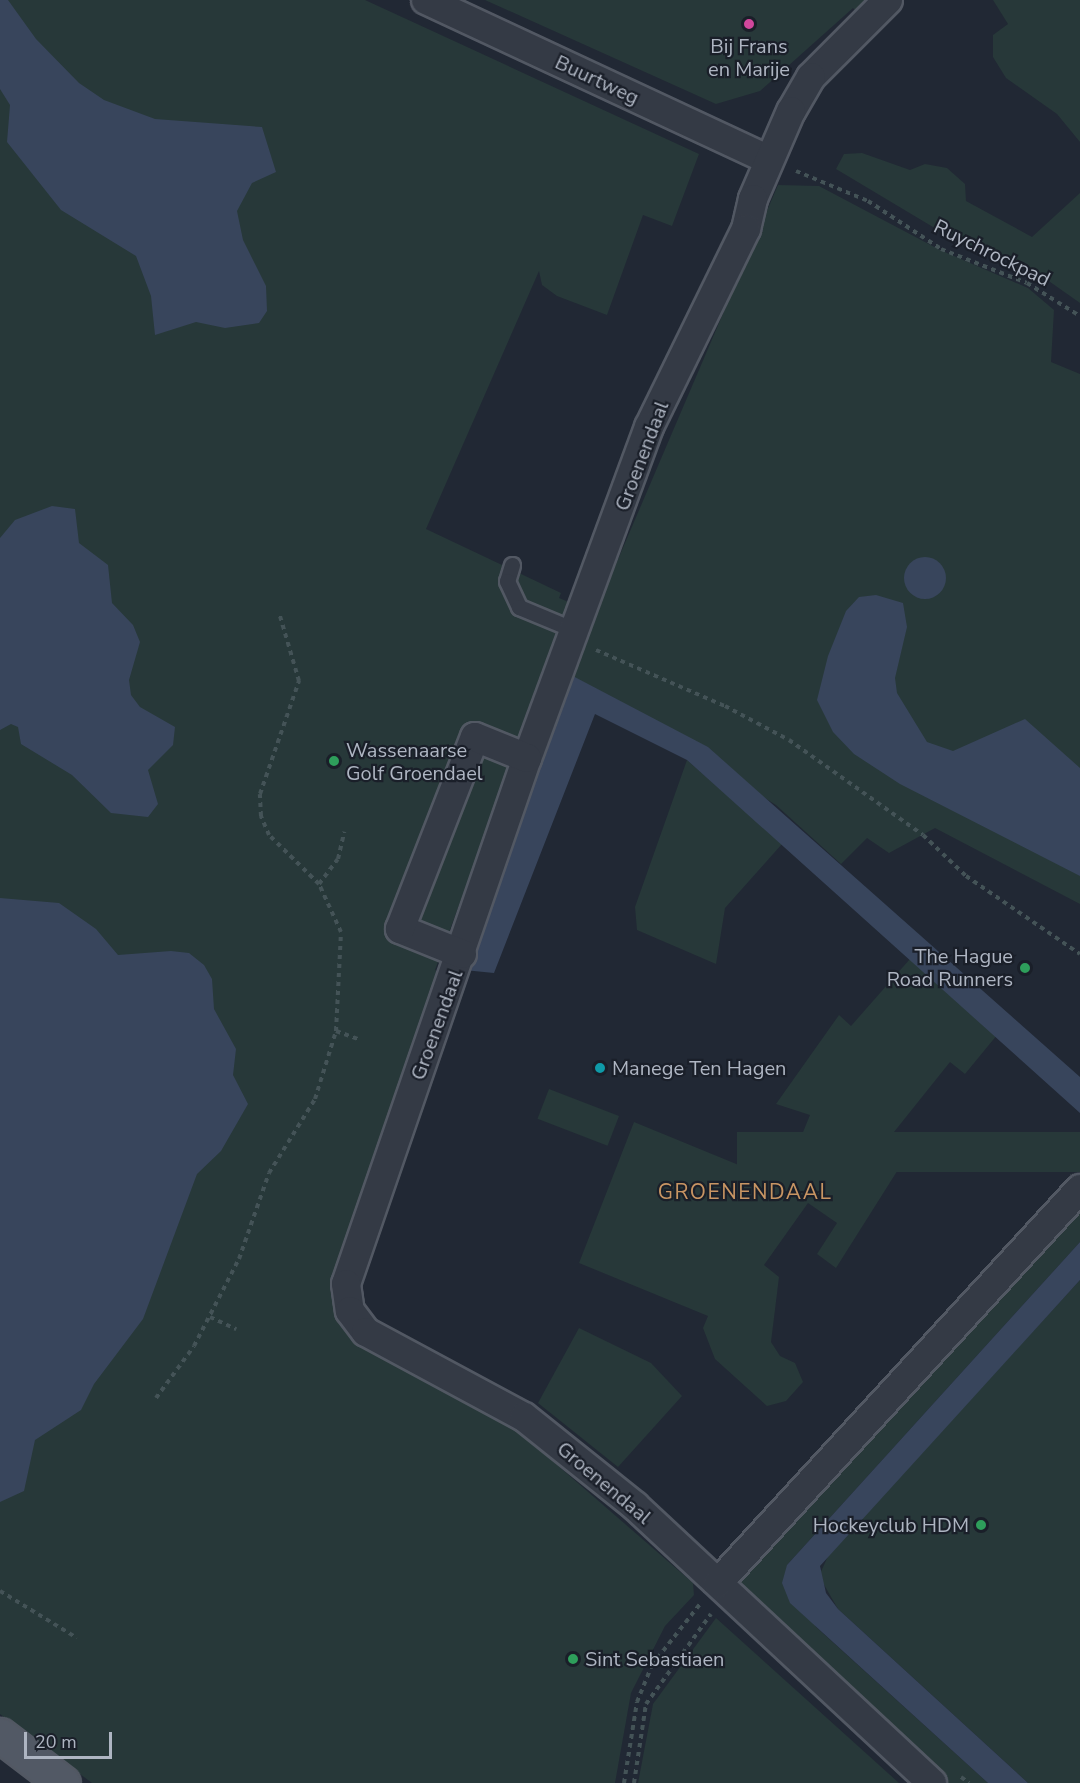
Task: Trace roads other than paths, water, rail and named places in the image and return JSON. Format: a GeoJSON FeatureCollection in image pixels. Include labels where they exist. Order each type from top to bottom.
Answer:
{"type":"FeatureCollection","features":[{"type":"Feature","properties":{"kind":"main road"},"geometry":{"type":"LineString","coordinates":[[0,1735],[63,1783]]}},
{"type":"Feature","properties":{"kind":"street","name":"Buurtweg"},"geometry":{"type":"LineString","coordinates":[[426,0],[769,160]]}},
{"type":"Feature","properties":{"kind":"street","name":"Groenendaal"},"geometry":{"type":"LineString","coordinates":[[888,0],[811,77],[769,160],[746,229],[650,427],[575,636],[527,758],[462,954],[348,1273],[350,1311],[366,1332],[524,1417],[723,1588],[932,1783]]}},
{"type":"Feature","properties":{"kind":"street","name":"Groenendaal"},"geometry":{"type":"LineString","coordinates":[[462,954],[400,929],[475,737],[527,758]]}},
{"type":"Feature","properties":{"kind":"street"},"geometry":{"type":"LineString","coordinates":[[723,1588],[1080,1189]]}},
{"type":"Feature","properties":{"kind":"lane"},"geometry":{"type":"LineString","coordinates":[[512,565],[507,581],[519,607],[575,636]]}},
{"type":"Feature","properties":{"kind":"water"},"geometry":{"type":"Polygon","coordinates":[[[0,0],[8,0],[36,39],[79,83],[104,100],[155,119],[262,127],[276,172],[252,183],[237,211],[243,240],[266,286],[267,311],[259,323],[225,328],[196,322],[155,335],[151,296],[136,256],[61,210],[7,142],[10,105],[0,89],[0,0]]]}},
{"type":"Feature","properties":{"kind":"water"},"geometry":{"type":"Polygon","coordinates":[[[52,506],[75,509],[79,543],[108,565],[112,603],[133,625],[140,642],[129,680],[131,695],[140,707],[175,727],[173,745],[148,770],[158,804],[148,817],[111,813],[72,775],[21,744],[18,727],[11,724],[0,730],[0,538],[15,520],[52,506]]]}},
{"type":"Feature","properties":{"kind":"water"},"geometry":{"type":"Polygon","coordinates":[[[925,557],[940,563],[946,578],[940,593],[925,599],[910,593],[904,578],[910,563],[925,557]]]}},
{"type":"Feature","properties":{"kind":"water"},"geometry":{"type":"Polygon","coordinates":[[[876,595],[903,603],[907,627],[895,678],[897,693],[927,742],[953,751],[1025,719],[1080,768],[1080,876],[900,784],[854,754],[833,732],[817,700],[828,656],[846,611],[859,597],[876,595]]]}},
{"type":"Feature","properties":{"kind":"water"},"geometry":{"type":"Polygon","coordinates":[[[569,674],[708,747],[1080,1077],[1080,1113],[687,760],[595,714],[494,973],[464,970],[569,674]]]}},
{"type":"Feature","properties":{"kind":"water"},"geometry":{"type":"Polygon","coordinates":[[[0,898],[59,903],[96,929],[118,955],[171,951],[189,953],[204,965],[212,979],[214,1009],[236,1049],[233,1075],[248,1104],[221,1151],[197,1174],[143,1319],[94,1384],[81,1410],[35,1440],[24,1491],[0,1502],[0,898]]]}},
{"type":"Feature","properties":{"kind":"water"},"geometry":{"type":"Polygon","coordinates":[[[1080,1242],[1080,1280],[820,1566],[826,1593],[838,1609],[1028,1783],[988,1783],[790,1603],[782,1583],[787,1565],[1080,1242]]]}},
{"type":"Feature","properties":{"kind":"place","name":"Bij Frans en Marije"},"geometry":{"type":"Point","coordinates":[749,24]}},
{"type":"Feature","properties":{"kind":"place","name":"Wassenaarse Golf Groendael"},"geometry":{"type":"Point","coordinates":[334,761]}},
{"type":"Feature","properties":{"kind":"place","name":"The Hague Road Runners"},"geometry":{"type":"Point","coordinates":[1025,968]}},
{"type":"Feature","properties":{"kind":"place","name":"Manege Ten Hagen"},"geometry":{"type":"Point","coordinates":[600,1068]}},
{"type":"Feature","properties":{"kind":"place","name":"Hockeyclub HDM"},"geometry":{"type":"Point","coordinates":[981,1525]}},
{"type":"Feature","properties":{"kind":"place","name":"Sint Sebastiaen"},"geometry":{"type":"Point","coordinates":[573,1659]}},
{"type":"Feature","properties":{"kind":"district","name":"GROENENDAAL"},"geometry":{"type":"Point","coordinates":[745,1192]}}]}
